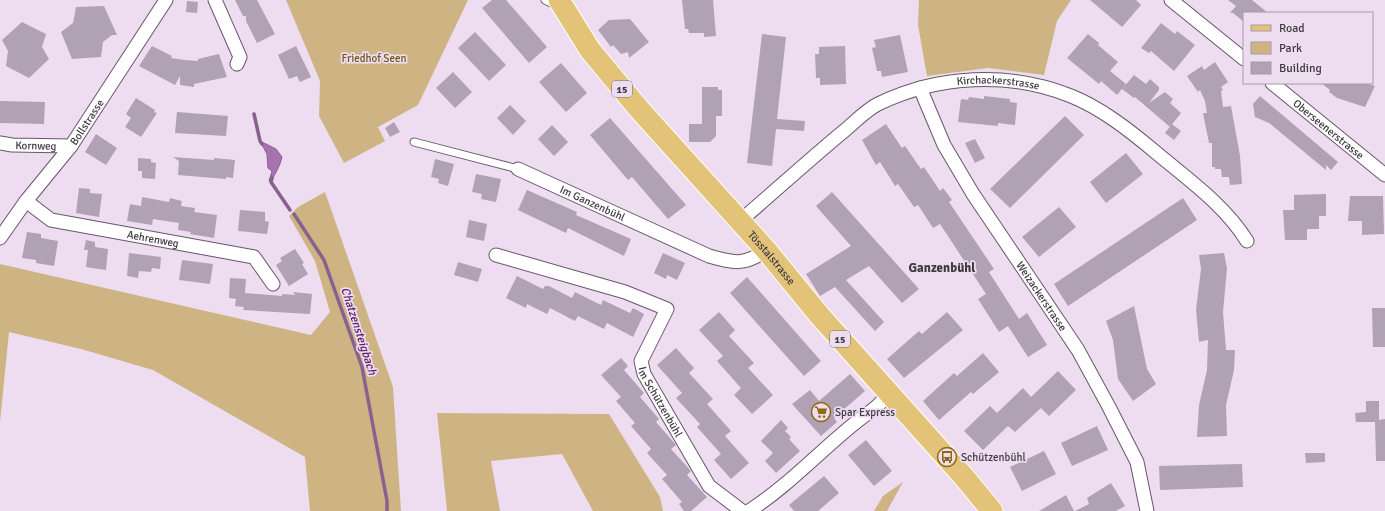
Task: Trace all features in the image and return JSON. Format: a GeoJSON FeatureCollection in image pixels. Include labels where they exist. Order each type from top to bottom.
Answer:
{"type":"FeatureCollection","features":[{"type":"Feature","properties":{"kind":"main road","name":"Tösstalstrasse"},"geometry":{"type":"LineString","coordinates":[[562,5],[590,50],[639,109],[766,250],[820,316],[964,477],[992,511]]}},
{"type":"Feature","properties":{"kind":"street","name":"Bollstrasse"},"geometry":{"type":"LineString","coordinates":[[0,238],[26,200],[71,146],[166,0]]}},
{"type":"Feature","properties":{"kind":"street"},"geometry":{"type":"LineString","coordinates":[[215,0],[240,57],[237,64]]}},
{"type":"Feature","properties":{"kind":"street"},"geometry":{"type":"LineString","coordinates":[[1171,0],[1243,58]]}},
{"type":"Feature","properties":{"kind":"street","name":"Kirchackerstrasse"},"geometry":{"type":"LineString","coordinates":[[740,221],[819,152],[877,105],[920,88],[967,78],[1010,81],[1042,86],[1073,97],[1104,114],[1134,134],[1215,203],[1237,224],[1247,241]]}},
{"type":"Feature","properties":{"kind":"street","name":"Oberseenerstrasse"},"geometry":{"type":"LineString","coordinates":[[1273,84],[1385,175]]}},
{"type":"Feature","properties":{"kind":"street","name":"Weizackerstrasse"},"geometry":{"type":"LineString","coordinates":[[920,88],[944,145],[973,194],[1078,350],[1109,407],[1136,462],[1147,511]]}},
{"type":"Feature","properties":{"kind":"street","name":"Kornweg"},"geometry":{"type":"LineString","coordinates":[[0,143],[12,146],[71,146]]}},
{"type":"Feature","properties":{"kind":"street","name":"Im Ganzenbühl"},"geometry":{"type":"LineString","coordinates":[[518,169],[709,256],[731,263],[751,260],[766,250]]}},
{"type":"Feature","properties":{"kind":"street","name":"Aehrenweg"},"geometry":{"type":"LineString","coordinates":[[26,200],[51,220],[254,257],[273,284]]}},
{"type":"Feature","properties":{"kind":"street","name":"Im Schützenbühl"},"geometry":{"type":"LineString","coordinates":[[496,255],[625,292],[667,309],[641,361],[644,374],[709,486],[742,511]]}},
{"type":"Feature","properties":{"kind":"street"},"geometry":{"type":"LineString","coordinates":[[749,511],[772,496],[856,422],[883,402],[888,393]]}},
{"type":"Feature","properties":{"kind":"lane"},"geometry":{"type":"LineString","coordinates":[[545,0],[562,5]]}},
{"type":"Feature","properties":{"kind":"lane","name":"Im Ganzenbühl"},"geometry":{"type":"LineString","coordinates":[[414,142],[518,169]]}},
{"type":"Feature","properties":{"kind":"green space","name":"Friedhof Seen"},"geometry":{"type":"Polygon","coordinates":[[[286,0],[468,0],[418,105],[378,127],[385,141],[344,163],[319,116],[320,81],[286,0]]]}},
{"type":"Feature","properties":{"kind":"green space"},"geometry":{"type":"Polygon","coordinates":[[[919,0],[1071,0],[1057,21],[1044,75],[988,68],[927,76],[918,25],[919,0]]]}},
{"type":"Feature","properties":{"kind":"green space"},"geometry":{"type":"Polygon","coordinates":[[[325,192],[393,387],[401,511],[310,511],[305,457],[153,370],[81,349],[9,332],[0,422],[0,264],[311,335],[330,312],[315,261],[289,216],[298,207],[325,192]]]}},
{"type":"Feature","properties":{"kind":"green space"},"geometry":{"type":"Polygon","coordinates":[[[437,413],[609,414],[660,497],[663,511],[593,511],[562,454],[491,461],[500,511],[447,511],[437,413]]]}},
{"type":"Feature","properties":{"kind":"green space"},"geometry":{"type":"Polygon","coordinates":[[[903,482],[887,511],[874,511],[883,496],[903,482]]]}},
{"type":"Feature","properties":{"kind":"shaded area"},"geometry":{"type":"Polygon","coordinates":[[[260,141],[276,149],[282,157],[279,167],[271,182],[269,181],[272,171],[268,168],[267,154],[260,141]]]}},
{"type":"Feature","properties":{"kind":"building"},"geometry":{"type":"Polygon","coordinates":[[[235,0],[257,0],[275,34],[257,43],[246,21],[246,16],[243,16],[235,0]]]}},
{"type":"Feature","properties":{"kind":"building"},"geometry":{"type":"Polygon","coordinates":[[[492,0],[506,0],[547,47],[529,63],[482,8],[492,0]]]}},
{"type":"Feature","properties":{"kind":"building"},"geometry":{"type":"Polygon","coordinates":[[[682,0],[713,0],[716,36],[704,37],[704,33],[689,33],[688,29],[685,29],[682,0]]]}},
{"type":"Feature","properties":{"kind":"building"},"geometry":{"type":"Polygon","coordinates":[[[1090,0],[1136,0],[1141,5],[1122,27],[1090,0]]]}},
{"type":"Feature","properties":{"kind":"building"},"geometry":{"type":"Polygon","coordinates":[[[1228,0],[1252,0],[1267,12],[1243,12],[1243,21],[1233,13],[1230,13],[1236,6],[1228,0]]]}},
{"type":"Feature","properties":{"kind":"building"},"geometry":{"type":"Polygon","coordinates":[[[187,1],[198,2],[197,13],[186,12],[187,1]]]}},
{"type":"Feature","properties":{"kind":"building"},"geometry":{"type":"Polygon","coordinates":[[[104,6],[117,35],[112,35],[103,42],[101,57],[72,59],[61,32],[73,23],[76,7],[104,6]]]}},
{"type":"Feature","properties":{"kind":"building"},"geometry":{"type":"Polygon","coordinates":[[[630,19],[649,42],[629,58],[628,52],[621,54],[613,45],[611,47],[598,30],[609,20],[630,19]]]}},
{"type":"Feature","properties":{"kind":"building"},"geometry":{"type":"Polygon","coordinates":[[[22,22],[46,34],[42,47],[49,59],[29,78],[6,66],[8,51],[2,40],[22,22]]]}},
{"type":"Feature","properties":{"kind":"building"},"geometry":{"type":"Polygon","coordinates":[[[1161,23],[1175,34],[1177,31],[1195,45],[1174,71],[1151,51],[1149,53],[1141,48],[1161,23]]]}},
{"type":"Feature","properties":{"kind":"building"},"geometry":{"type":"Polygon","coordinates":[[[475,32],[506,65],[489,81],[458,48],[475,32]]]}},
{"type":"Feature","properties":{"kind":"building"},"geometry":{"type":"Polygon","coordinates":[[[762,34],[786,37],[777,119],[805,121],[804,131],[776,129],[772,166],[747,163],[762,34]]]}},
{"type":"Feature","properties":{"kind":"building"},"geometry":{"type":"Polygon","coordinates":[[[1088,34],[1099,43],[1098,45],[1118,62],[1110,71],[1126,84],[1117,95],[1101,81],[1099,84],[1067,58],[1088,34]]]}},
{"type":"Feature","properties":{"kind":"building"},"geometry":{"type":"Polygon","coordinates":[[[900,35],[908,72],[882,77],[881,71],[877,71],[872,48],[876,47],[874,40],[900,35]]]}},
{"type":"Feature","properties":{"kind":"building"},"geometry":{"type":"Polygon","coordinates":[[[152,46],[172,56],[171,58],[185,60],[198,61],[198,59],[219,54],[227,77],[194,84],[194,87],[180,85],[180,76],[175,85],[139,66],[152,46]]]}},
{"type":"Feature","properties":{"kind":"building"},"geometry":{"type":"Polygon","coordinates":[[[296,46],[311,77],[300,82],[297,76],[289,79],[278,55],[296,46]]]}},
{"type":"Feature","properties":{"kind":"building"},"geometry":{"type":"Polygon","coordinates":[[[845,46],[846,84],[820,85],[820,78],[816,78],[815,54],[819,54],[819,47],[845,46]]]}},
{"type":"Feature","properties":{"kind":"building"},"geometry":{"type":"Polygon","coordinates":[[[1215,62],[1228,82],[1221,87],[1223,90],[1221,91],[1223,107],[1231,106],[1240,156],[1242,184],[1230,185],[1229,177],[1222,177],[1221,169],[1215,169],[1215,167],[1212,167],[1212,143],[1209,143],[1203,113],[1207,113],[1205,101],[1200,90],[1198,92],[1187,76],[1202,66],[1204,70],[1215,62]]]}},
{"type":"Feature","properties":{"kind":"building"},"geometry":{"type":"Polygon","coordinates":[[[561,63],[587,93],[566,112],[539,82],[561,63]]]}},
{"type":"Feature","properties":{"kind":"building"},"geometry":{"type":"Polygon","coordinates":[[[453,72],[472,92],[455,108],[436,88],[453,72]]]}},
{"type":"Feature","properties":{"kind":"building"},"geometry":{"type":"Polygon","coordinates":[[[1134,75],[1146,84],[1150,79],[1159,87],[1159,90],[1149,103],[1165,92],[1173,99],[1170,103],[1181,113],[1170,127],[1135,97],[1134,98],[1122,89],[1134,75]]]}},
{"type":"Feature","properties":{"kind":"building"},"geometry":{"type":"Polygon","coordinates":[[[1322,84],[1368,84],[1375,86],[1365,107],[1337,98],[1329,92],[1330,90],[1322,84]]]}},
{"type":"Feature","properties":{"kind":"building"},"geometry":{"type":"Polygon","coordinates":[[[702,87],[718,87],[718,90],[722,90],[722,116],[716,116],[716,136],[710,142],[689,142],[689,124],[702,124],[702,87]]]}},
{"type":"Feature","properties":{"kind":"building"},"geometry":{"type":"Polygon","coordinates":[[[984,96],[1010,99],[1010,102],[1017,103],[1015,125],[998,123],[998,126],[958,122],[961,99],[968,100],[969,97],[984,99],[984,96]]]}},
{"type":"Feature","properties":{"kind":"building"},"geometry":{"type":"Polygon","coordinates":[[[1260,96],[1338,162],[1331,170],[1326,165],[1326,170],[1269,123],[1255,117],[1253,104],[1260,96]]]}},
{"type":"Feature","properties":{"kind":"building"},"geometry":{"type":"Polygon","coordinates":[[[136,98],[155,110],[154,112],[157,113],[141,137],[125,127],[131,118],[126,114],[136,98]]]}},
{"type":"Feature","properties":{"kind":"building"},"geometry":{"type":"Polygon","coordinates":[[[0,101],[45,102],[44,124],[0,123],[0,101]]]}},
{"type":"Feature","properties":{"kind":"building"},"geometry":{"type":"Polygon","coordinates":[[[510,105],[526,121],[513,135],[497,118],[510,105]]]}},
{"type":"Feature","properties":{"kind":"building"},"geometry":{"type":"Polygon","coordinates":[[[177,112],[228,116],[226,136],[175,133],[177,112]]]}},
{"type":"Feature","properties":{"kind":"building"},"geometry":{"type":"Polygon","coordinates":[[[1065,116],[1084,135],[1010,208],[990,189],[1065,116]]]}},
{"type":"Feature","properties":{"kind":"building"},"geometry":{"type":"Polygon","coordinates":[[[610,118],[686,205],[668,219],[632,177],[628,180],[590,135],[610,118]]]}},
{"type":"Feature","properties":{"kind":"building"},"geometry":{"type":"Polygon","coordinates":[[[394,122],[400,132],[390,137],[385,128],[394,122]]]}},
{"type":"Feature","properties":{"kind":"building"},"geometry":{"type":"Polygon","coordinates":[[[886,124],[902,148],[905,146],[921,169],[924,167],[940,191],[943,188],[952,200],[949,202],[994,269],[989,272],[1019,319],[1027,313],[1047,345],[1028,357],[1008,326],[999,332],[978,299],[986,294],[940,224],[933,228],[918,205],[914,207],[898,184],[895,186],[880,162],[876,165],[862,140],[886,124]]]}},
{"type":"Feature","properties":{"kind":"building"},"geometry":{"type":"Polygon","coordinates":[[[1172,124],[1181,131],[1174,140],[1165,133],[1172,124]]]}},
{"type":"Feature","properties":{"kind":"building"},"geometry":{"type":"Polygon","coordinates":[[[552,125],[568,142],[554,156],[538,139],[552,125]]]}},
{"type":"Feature","properties":{"kind":"building"},"geometry":{"type":"Polygon","coordinates":[[[96,134],[117,148],[106,165],[85,152],[96,134]]]}},
{"type":"Feature","properties":{"kind":"building"},"geometry":{"type":"Polygon","coordinates":[[[975,139],[985,158],[975,163],[965,143],[975,139]]]}},
{"type":"Feature","properties":{"kind":"building"},"geometry":{"type":"Polygon","coordinates":[[[1126,153],[1143,174],[1106,203],[1090,182],[1126,153]]]}},
{"type":"Feature","properties":{"kind":"building"},"geometry":{"type":"Polygon","coordinates":[[[173,157],[235,160],[233,178],[226,177],[226,179],[178,175],[179,161],[173,157]]]}},
{"type":"Feature","properties":{"kind":"building"},"geometry":{"type":"Polygon","coordinates":[[[138,158],[151,159],[151,162],[156,163],[155,179],[142,178],[142,171],[138,171],[138,158]]]}},
{"type":"Feature","properties":{"kind":"building"},"geometry":{"type":"Polygon","coordinates":[[[435,159],[454,164],[448,186],[438,183],[439,179],[431,177],[435,159]]]}},
{"type":"Feature","properties":{"kind":"building"},"geometry":{"type":"Polygon","coordinates":[[[476,174],[501,179],[496,202],[481,199],[482,194],[472,192],[476,174]]]}},
{"type":"Feature","properties":{"kind":"building"},"geometry":{"type":"Polygon","coordinates":[[[79,188],[90,189],[90,193],[102,194],[99,217],[76,213],[79,188]]]}},
{"type":"Feature","properties":{"kind":"building"},"geometry":{"type":"Polygon","coordinates":[[[527,190],[577,212],[576,215],[631,239],[624,256],[568,228],[566,233],[518,210],[527,190]]]}},
{"type":"Feature","properties":{"kind":"building"},"geometry":{"type":"Polygon","coordinates":[[[832,192],[919,289],[902,303],[869,266],[846,280],[884,322],[875,331],[835,287],[820,296],[806,274],[851,246],[816,206],[832,192]]]}},
{"type":"Feature","properties":{"kind":"building"},"geometry":{"type":"Polygon","coordinates":[[[1326,194],[1326,216],[1319,216],[1319,229],[1307,229],[1307,240],[1285,240],[1283,210],[1294,210],[1294,195],[1326,194]]]}},
{"type":"Feature","properties":{"kind":"building"},"geometry":{"type":"Polygon","coordinates":[[[1350,196],[1383,196],[1384,234],[1362,235],[1362,221],[1348,221],[1350,196]]]}},
{"type":"Feature","properties":{"kind":"building"},"geometry":{"type":"Polygon","coordinates":[[[142,197],[169,202],[170,198],[182,201],[181,206],[195,208],[194,212],[217,215],[214,238],[190,234],[191,232],[178,230],[179,223],[153,219],[152,225],[127,221],[130,204],[141,206],[142,197]]]}},
{"type":"Feature","properties":{"kind":"building"},"geometry":{"type":"Polygon","coordinates":[[[1183,198],[1197,220],[1068,306],[1054,284],[1183,198]]]}},
{"type":"Feature","properties":{"kind":"building"},"geometry":{"type":"Polygon","coordinates":[[[1059,207],[1076,227],[1039,257],[1022,237],[1059,207]]]}},
{"type":"Feature","properties":{"kind":"building"},"geometry":{"type":"Polygon","coordinates":[[[240,210],[265,212],[265,221],[269,222],[267,234],[238,231],[240,210]]]}},
{"type":"Feature","properties":{"kind":"building"},"geometry":{"type":"Polygon","coordinates":[[[469,220],[487,224],[484,241],[466,237],[469,220]]]}},
{"type":"Feature","properties":{"kind":"building"},"geometry":{"type":"Polygon","coordinates":[[[27,232],[41,234],[41,238],[58,241],[54,266],[36,263],[36,260],[22,258],[27,232]]]}},
{"type":"Feature","properties":{"kind":"building"},"geometry":{"type":"Polygon","coordinates":[[[86,240],[95,242],[95,247],[108,249],[106,270],[86,267],[88,250],[84,250],[86,240]]]}},
{"type":"Feature","properties":{"kind":"building"},"geometry":{"type":"Polygon","coordinates":[[[295,249],[304,263],[302,264],[308,274],[289,286],[276,265],[282,261],[280,258],[295,249]]]}},
{"type":"Feature","properties":{"kind":"building"},"geometry":{"type":"Polygon","coordinates":[[[129,253],[161,257],[160,269],[152,268],[151,272],[139,271],[138,278],[127,276],[129,253]]]}},
{"type":"Feature","properties":{"kind":"building"},"geometry":{"type":"Polygon","coordinates":[[[663,253],[685,263],[677,280],[667,275],[666,279],[654,273],[663,253]]]}},
{"type":"Feature","properties":{"kind":"building"},"geometry":{"type":"Polygon","coordinates":[[[1224,253],[1227,268],[1223,312],[1226,350],[1235,350],[1234,370],[1226,405],[1227,436],[1197,437],[1199,405],[1207,370],[1208,340],[1199,342],[1196,310],[1201,269],[1199,255],[1224,253]]]}},
{"type":"Feature","properties":{"kind":"building"},"geometry":{"type":"Polygon","coordinates":[[[182,260],[213,264],[210,284],[179,280],[182,260]]]}},
{"type":"Feature","properties":{"kind":"building"},"geometry":{"type":"Polygon","coordinates":[[[458,262],[482,269],[478,282],[454,275],[458,262]]]}},
{"type":"Feature","properties":{"kind":"building"},"geometry":{"type":"Polygon","coordinates":[[[517,276],[543,289],[545,286],[549,286],[572,298],[575,292],[601,305],[603,300],[630,313],[633,308],[644,314],[633,337],[607,323],[604,329],[578,316],[575,321],[550,308],[547,314],[527,304],[526,308],[506,298],[517,276]]]}},
{"type":"Feature","properties":{"kind":"building"},"geometry":{"type":"Polygon","coordinates":[[[747,277],[821,361],[804,376],[730,293],[747,277]]]}},
{"type":"Feature","properties":{"kind":"building"},"geometry":{"type":"Polygon","coordinates":[[[230,278],[246,279],[245,293],[282,296],[282,294],[295,295],[293,292],[312,294],[310,314],[243,310],[244,307],[235,306],[236,299],[229,298],[230,278]]]}},
{"type":"Feature","properties":{"kind":"building"},"geometry":{"type":"Polygon","coordinates":[[[1134,306],[1147,369],[1156,384],[1133,401],[1118,379],[1113,340],[1106,321],[1134,306]]]}},
{"type":"Feature","properties":{"kind":"building"},"geometry":{"type":"Polygon","coordinates":[[[1372,308],[1385,308],[1385,347],[1373,347],[1372,308]]]}},
{"type":"Feature","properties":{"kind":"building"},"geometry":{"type":"Polygon","coordinates":[[[719,312],[735,330],[729,336],[754,363],[748,368],[773,395],[752,414],[734,395],[741,388],[717,361],[723,356],[699,330],[719,312]]]}},
{"type":"Feature","properties":{"kind":"building"},"geometry":{"type":"Polygon","coordinates":[[[947,312],[963,330],[904,378],[887,359],[919,331],[922,334],[947,312]]]}},
{"type":"Feature","properties":{"kind":"building"},"geometry":{"type":"Polygon","coordinates":[[[676,348],[694,368],[689,373],[713,399],[707,404],[731,431],[725,436],[749,463],[731,479],[714,460],[721,454],[697,427],[700,424],[676,398],[682,393],[657,365],[676,348]]]}},
{"type":"Feature","properties":{"kind":"building"},"geometry":{"type":"Polygon","coordinates":[[[983,353],[999,372],[973,394],[971,392],[939,420],[923,401],[954,373],[957,376],[983,353]]]}},
{"type":"Feature","properties":{"kind":"building"},"geometry":{"type":"Polygon","coordinates":[[[621,358],[628,366],[624,370],[644,393],[640,397],[659,419],[656,422],[676,445],[671,449],[691,471],[687,475],[707,497],[691,511],[684,511],[679,504],[682,502],[662,479],[667,475],[647,453],[651,449],[631,426],[635,423],[616,401],[621,397],[601,375],[621,358]]]}},
{"type":"Feature","properties":{"kind":"building"},"geometry":{"type":"Polygon","coordinates":[[[1058,371],[1076,390],[1049,416],[1041,408],[1015,432],[1008,426],[983,450],[964,431],[990,406],[997,413],[1023,388],[1031,397],[1058,371]]]}},
{"type":"Feature","properties":{"kind":"building"},"geometry":{"type":"Polygon","coordinates":[[[850,374],[865,391],[834,418],[837,422],[821,436],[792,404],[810,390],[819,401],[850,374]]]}},
{"type":"Feature","properties":{"kind":"building"},"geometry":{"type":"Polygon","coordinates":[[[1366,401],[1379,401],[1379,420],[1385,419],[1385,461],[1376,461],[1375,422],[1356,422],[1355,413],[1366,412],[1366,401]]]}},
{"type":"Feature","properties":{"kind":"building"},"geometry":{"type":"Polygon","coordinates":[[[781,420],[788,428],[785,431],[791,437],[789,439],[800,451],[776,473],[765,461],[773,453],[761,441],[781,420]]]}},
{"type":"Feature","properties":{"kind":"building"},"geometry":{"type":"Polygon","coordinates":[[[1097,426],[1108,450],[1072,466],[1061,443],[1097,426]]]}},
{"type":"Feature","properties":{"kind":"building"},"geometry":{"type":"Polygon","coordinates":[[[866,440],[892,471],[874,486],[848,455],[866,440]]]}},
{"type":"Feature","properties":{"kind":"building"},"geometry":{"type":"Polygon","coordinates":[[[1044,451],[1056,474],[1022,491],[1010,467],[1044,451]]]}},
{"type":"Feature","properties":{"kind":"building"},"geometry":{"type":"Polygon","coordinates":[[[1305,453],[1325,453],[1325,462],[1306,463],[1305,453]]]}},
{"type":"Feature","properties":{"kind":"building"},"geometry":{"type":"Polygon","coordinates":[[[1242,464],[1243,487],[1160,490],[1159,466],[1242,464]]]}},
{"type":"Feature","properties":{"kind":"building"},"geometry":{"type":"Polygon","coordinates":[[[824,476],[839,493],[818,511],[794,511],[789,505],[824,476]]]}},
{"type":"Feature","properties":{"kind":"building"},"geometry":{"type":"Polygon","coordinates":[[[1111,483],[1125,506],[1116,511],[1075,511],[1089,504],[1087,498],[1111,483]]]}},
{"type":"Feature","properties":{"kind":"building"},"geometry":{"type":"Polygon","coordinates":[[[1066,495],[1074,511],[1039,511],[1066,495]]]}},
{"type":"Feature","properties":{"kind":"waterway","name":"Chatzensteigbach"},"geometry":{"type":"LineString","coordinates":[[254,114],[262,144]]}},
{"type":"Feature","properties":{"kind":"waterway","name":"Chatzensteigbach"},"geometry":{"type":"LineString","coordinates":[[272,178],[271,182],[290,210]]}},
{"type":"Feature","properties":{"kind":"waterway","name":"Chatzensteigbach"},"geometry":{"type":"LineString","coordinates":[[294,214],[324,260],[362,367],[387,501],[387,511]]}},
{"type":"Feature","properties":{"kind":"place","name":"Spar Express"},"geometry":{"type":"Point","coordinates":[821,412]}},
{"type":"Feature","properties":{"kind":"place","name":"Schützenbühl"},"geometry":{"type":"Point","coordinates":[947,457]}},
{"type":"Feature","properties":{"kind":"district","name":"Ganzenbühl"},"geometry":{"type":"Point","coordinates":[942,267]}}]}
